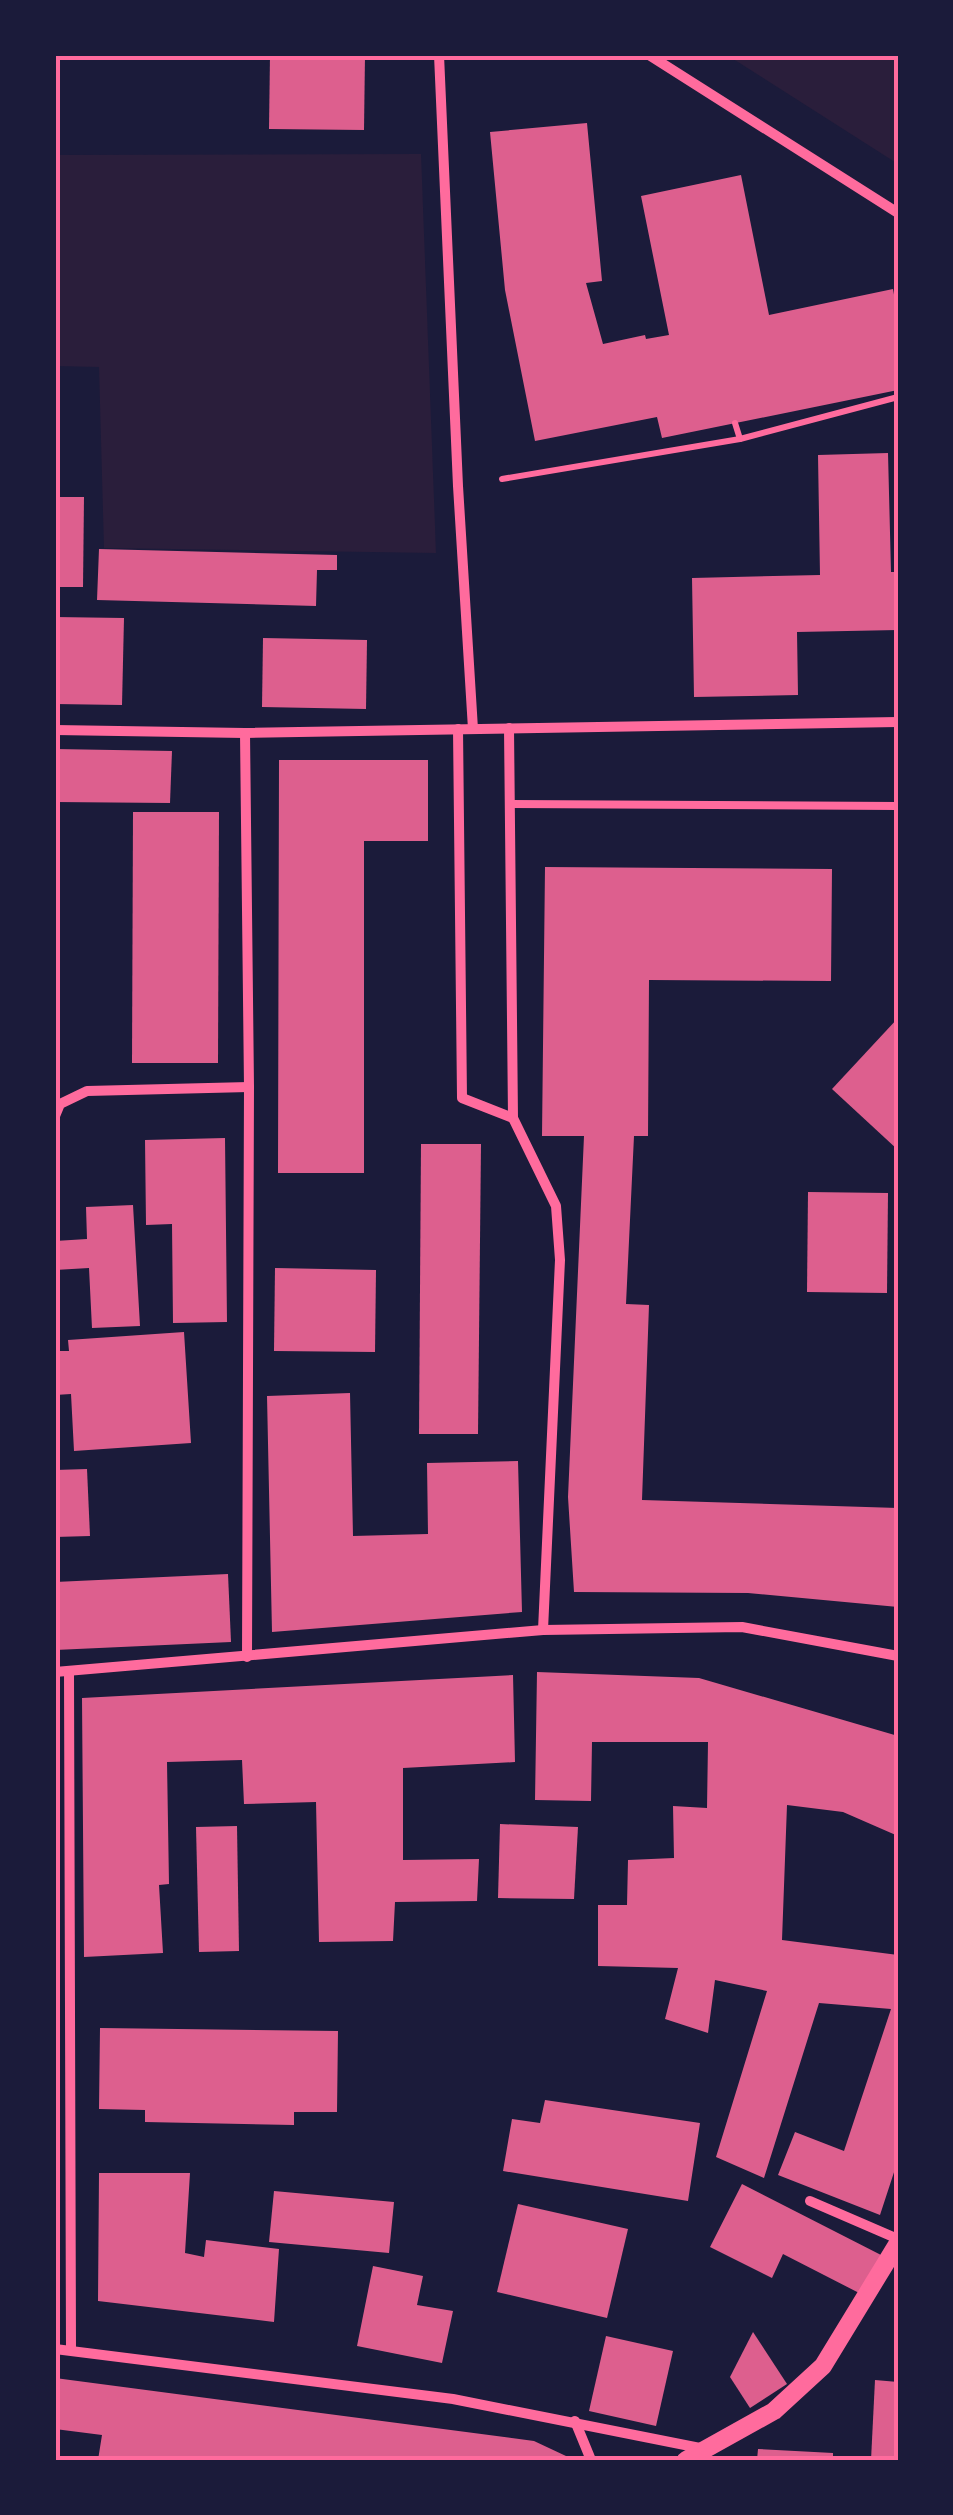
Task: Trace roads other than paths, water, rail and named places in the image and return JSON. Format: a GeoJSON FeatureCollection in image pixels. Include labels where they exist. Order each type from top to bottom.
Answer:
{"type":"FeatureCollection","features":[{"type":"Feature","properties":{"kind":"street"},"geometry":{"type":"LineString","coordinates":[[439,55],[473,729]]}},
{"type":"Feature","properties":{"kind":"street"},"geometry":{"type":"LineString","coordinates":[[649,55],[898,213]]}},
{"type":"Feature","properties":{"kind":"street"},"geometry":{"type":"LineString","coordinates":[[55,730],[240,732],[898,722]]}},
{"type":"Feature","properties":{"kind":"street"},"geometry":{"type":"LineString","coordinates":[[510,728],[513,1118],[556,1206],[560,1260],[543,1630]]}},
{"type":"Feature","properties":{"kind":"street"},"geometry":{"type":"LineString","coordinates":[[458,729],[462,1098],[513,1118]]}},
{"type":"Feature","properties":{"kind":"street"},"geometry":{"type":"LineString","coordinates":[[240,732],[250,1087],[247,1658]]}},
{"type":"Feature","properties":{"kind":"street"},"geometry":{"type":"LineString","coordinates":[[55,1116],[60,1104],[88,1091],[250,1087]]}},
{"type":"Feature","properties":{"kind":"street"},"geometry":{"type":"LineString","coordinates":[[55,1672],[543,1630],[742,1628],[898,1656]]}},
{"type":"Feature","properties":{"kind":"street"},"geometry":{"type":"LineString","coordinates":[[69,1672],[71,2350]]}},
{"type":"Feature","properties":{"kind":"street"},"geometry":{"type":"LineString","coordinates":[[686,2460],[774,2411],[823,2366],[898,2241],[810,2200]]}},
{"type":"Feature","properties":{"kind":"street"},"geometry":{"type":"LineString","coordinates":[[55,2348],[453,2399],[706,2449]]}},
{"type":"Feature","properties":{"kind":"street"},"geometry":{"type":"LineString","coordinates":[[575,2422],[591,2460]]}},
{"type":"Feature","properties":{"kind":"lane"},"geometry":{"type":"LineString","coordinates":[[510,804],[898,806]]}}]}
